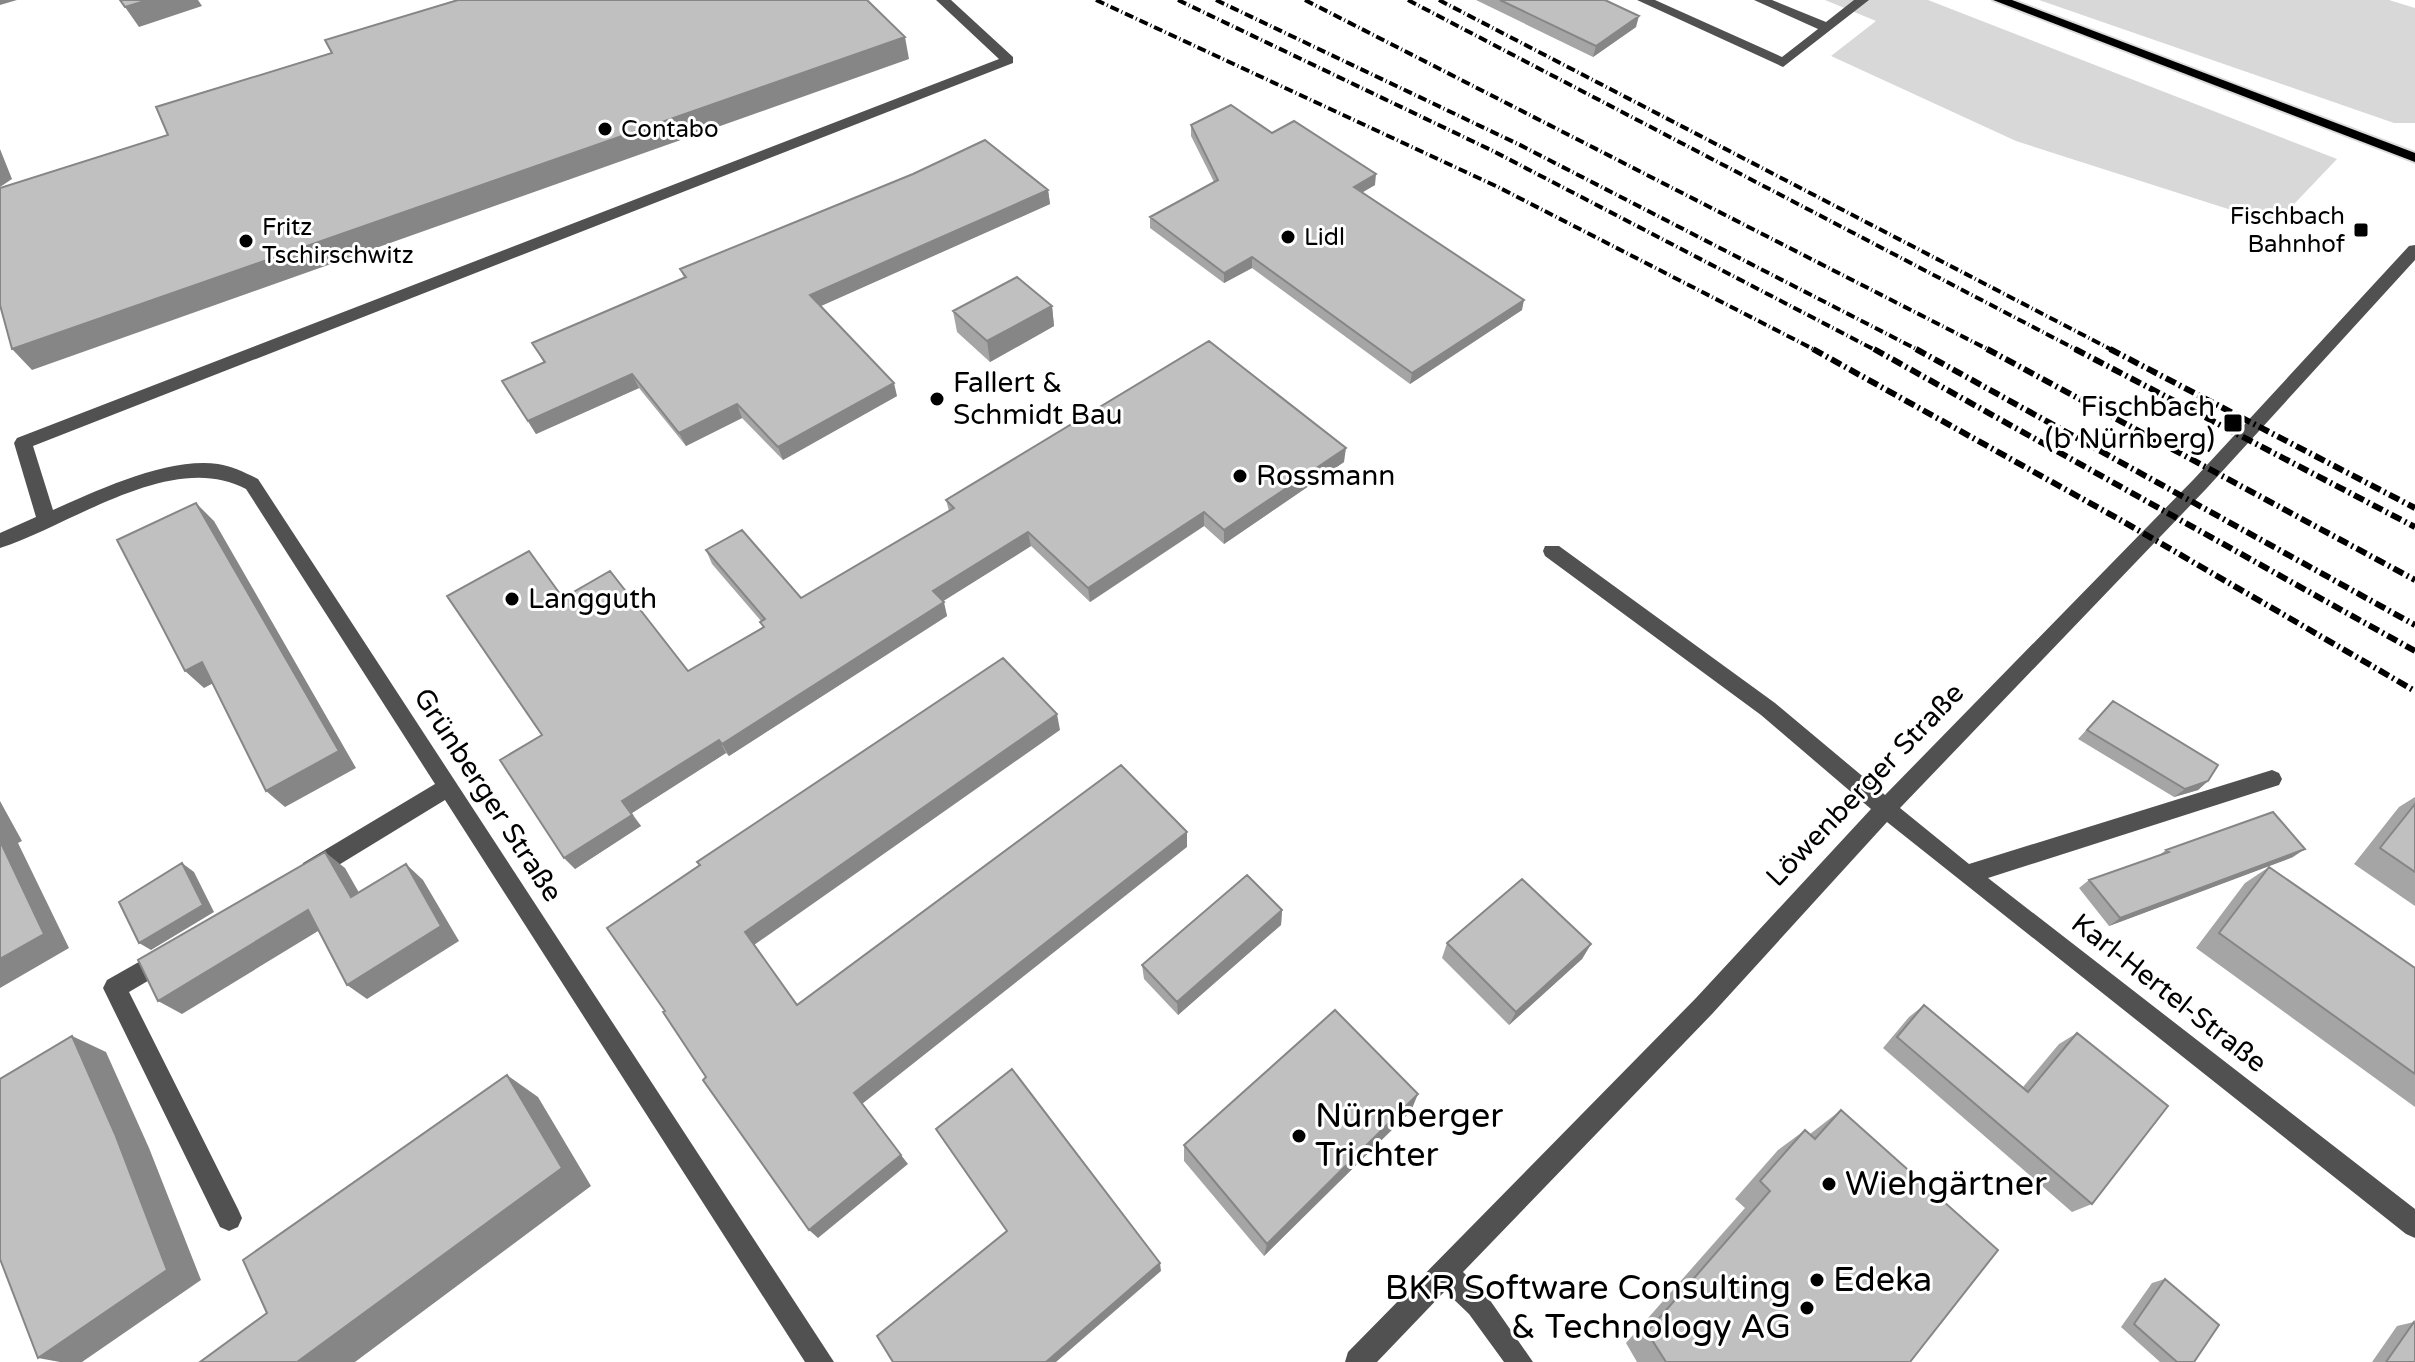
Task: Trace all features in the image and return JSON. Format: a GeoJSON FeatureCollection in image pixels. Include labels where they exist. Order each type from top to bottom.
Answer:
{"type":"FeatureCollection","features":[{"type":"Feature","properties":{"kind":"main road"},"geometry":{"type":"LineString","coordinates":[[2000,0],[2415,158]]}},
{"type":"Feature","properties":{"kind":"street"},"geometry":{"type":"LineString","coordinates":[[47,522],[23,443],[1008,60],[943,0]]}},
{"type":"Feature","properties":{"kind":"street"},"geometry":{"type":"LineString","coordinates":[[1644,0],[1783,63],[1862,0]]}},
{"type":"Feature","properties":{"kind":"street"},"geometry":{"type":"LineString","coordinates":[[1761,0],[1828,28]]}},
{"type":"Feature","properties":{"kind":"street","name":"Löwenberger Straße"},"geometry":{"type":"LineString","coordinates":[[1358,1362],[1704,1006],[1885,809],[2249,432],[2415,250]]}},
{"type":"Feature","properties":{"kind":"street","name":"Grünberger Straße"},"geometry":{"type":"LineString","coordinates":[[0,541],[177,472],[215,470],[236,475],[252,484],[821,1362]]}},
{"type":"Feature","properties":{"kind":"street","name":"Karl-Hertel-Straße"},"geometry":{"type":"LineString","coordinates":[[1552,551],[1768,709],[1885,809],[2415,1225]]}},
{"type":"Feature","properties":{"kind":"street"},"geometry":{"type":"LineString","coordinates":[[1969,874],[2272,779]]}},
{"type":"Feature","properties":{"kind":"street"},"geometry":{"type":"LineString","coordinates":[[288,884],[448,787]]}},
{"type":"Feature","properties":{"kind":"street"},"geometry":{"type":"LineString","coordinates":[[181,948],[115,988],[229,1218]]}},
{"type":"Feature","properties":{"kind":"street"},"geometry":{"type":"LineString","coordinates":[[1445,1272],[1478,1305],[1520,1362]]}},
{"type":"Feature","properties":{"kind":"shaded area"},"geometry":{"type":"Polygon","coordinates":[[[1825,0],[1928,0],[2337,159],[2275,224],[2016,141],[1831,56],[1876,21],[1825,0]]]}},
{"type":"Feature","properties":{"kind":"shaded area"},"geometry":{"type":"Polygon","coordinates":[[[2039,0],[2389,0],[2415,8],[2415,123],[2394,123],[2039,0]]]}},
{"type":"Feature","properties":{"kind":"building"},"geometry":{"type":"Polygon","coordinates":[[[120,0],[148,0],[125,7],[120,0]]]}},
{"type":"Feature","properties":{"kind":"building"},"geometry":{"type":"Polygon","coordinates":[[[458,0],[867,0],[905,37],[12,349],[0,305],[0,188],[168,135],[156,107],[332,53],[325,40],[458,0]]]}},
{"type":"Feature","properties":{"kind":"building"},"geometry":{"type":"Polygon","coordinates":[[[1500,0],[1605,0],[1639,16],[1596,46],[1500,0]]]}},
{"type":"Feature","properties":{"kind":"building","name":"Lidl"},"geometry":{"type":"Polygon","coordinates":[[[1231,105],[1272,133],[1294,121],[1376,174],[1354,187],[1524,300],[1412,373],[1252,257],[1224,273],[1150,217],[1218,180],[1191,125],[1231,105]]]}},
{"type":"Feature","properties":{"kind":"building"},"geometry":{"type":"Polygon","coordinates":[[[985,140],[1048,190],[810,295],[894,383],[778,447],[737,404],[679,433],[632,374],[528,421],[502,381],[545,362],[532,343],[686,277],[680,269],[913,174],[985,140]]]}},
{"type":"Feature","properties":{"kind":"building"},"geometry":{"type":"Polygon","coordinates":[[[1017,277],[1052,306],[987,341],[953,311],[1017,277]]]}},
{"type":"Feature","properties":{"kind":"building"},"geometry":{"type":"Polygon","coordinates":[[[1209,341],[1346,448],[1224,530],[1204,512],[1088,588],[1028,532],[933,591],[944,602],[722,744],[719,740],[622,801],[632,815],[564,858],[500,760],[542,735],[447,596],[529,551],[563,598],[610,571],[688,671],[764,627],[760,622],[765,619],[706,550],[742,530],[801,598],[954,508],[946,500],[1209,341]]]}},
{"type":"Feature","properties":{"kind":"building"},"geometry":{"type":"Polygon","coordinates":[[[196,503],[339,751],[266,791],[202,662],[185,671],[117,540],[196,503]]]}},
{"type":"Feature","properties":{"kind":"building"},"geometry":{"type":"Polygon","coordinates":[[[1003,658],[1057,714],[745,932],[797,1005],[1121,765],[1187,832],[854,1093],[901,1155],[809,1230],[703,1080],[706,1077],[665,1011],[607,928],[700,865],[697,862],[1003,658]]]}},
{"type":"Feature","properties":{"kind":"building"},"geometry":{"type":"Polygon","coordinates":[[[2113,701],[2218,765],[2208,781],[2185,789],[2087,730],[2113,701]]]}},
{"type":"Feature","properties":{"kind":"building"},"geometry":{"type":"Polygon","coordinates":[[[2415,804],[2415,872],[2380,848],[2415,804]]]}},
{"type":"Feature","properties":{"kind":"building"},"geometry":{"type":"Polygon","coordinates":[[[2273,812],[2305,849],[2120,918],[2089,880],[2169,852],[2166,850],[2273,812]]]}},
{"type":"Feature","properties":{"kind":"building"},"geometry":{"type":"Polygon","coordinates":[[[0,841],[44,934],[0,959],[0,841]]]}},
{"type":"Feature","properties":{"kind":"building"},"geometry":{"type":"Polygon","coordinates":[[[325,852],[351,897],[406,864],[441,926],[347,985],[308,910],[158,1001],[138,960],[325,852]]]}},
{"type":"Feature","properties":{"kind":"building"},"geometry":{"type":"Polygon","coordinates":[[[182,863],[203,905],[139,943],[119,902],[182,863]]]}},
{"type":"Feature","properties":{"kind":"building"},"geometry":{"type":"Polygon","coordinates":[[[2269,867],[2415,968],[2415,1074],[2219,933],[2269,867]]]}},
{"type":"Feature","properties":{"kind":"building"},"geometry":{"type":"Polygon","coordinates":[[[1247,875],[1282,910],[1177,1002],[1142,965],[1247,875]]]}},
{"type":"Feature","properties":{"kind":"building"},"geometry":{"type":"Polygon","coordinates":[[[1522,879],[1591,944],[1516,1012],[1447,943],[1522,879]]]}},
{"type":"Feature","properties":{"kind":"building"},"geometry":{"type":"Polygon","coordinates":[[[1924,1005],[2028,1092],[2077,1033],[2168,1106],[2092,1204],[1897,1037],[1924,1005]]]}},
{"type":"Feature","properties":{"kind":"building","name":"Nürnberger Trichter"},"geometry":{"type":"Polygon","coordinates":[[[1335,1010],[1418,1094],[1267,1244],[1184,1145],[1335,1010]]]}},
{"type":"Feature","properties":{"kind":"building"},"geometry":{"type":"Polygon","coordinates":[[[72,1036],[115,1134],[167,1270],[38,1358],[0,1259],[0,1079],[72,1036]]]}},
{"type":"Feature","properties":{"kind":"building"},"geometry":{"type":"Polygon","coordinates":[[[1012,1069],[1160,1263],[1046,1362],[893,1362],[877,1336],[1007,1231],[936,1129],[1012,1069]]]}},
{"type":"Feature","properties":{"kind":"building"},"geometry":{"type":"Polygon","coordinates":[[[507,1075],[562,1168],[297,1362],[200,1362],[267,1313],[243,1260],[507,1075]]]}},
{"type":"Feature","properties":{"kind":"building"},"geometry":{"type":"Polygon","coordinates":[[[1841,1110],[1998,1250],[1910,1362],[1666,1362],[1647,1332],[1770,1191],[1760,1181],[1805,1130],[1815,1139],[1841,1110]]]}},
{"type":"Feature","properties":{"kind":"building"},"geometry":{"type":"Polygon","coordinates":[[[2165,1279],[2219,1325],[2194,1362],[2177,1362],[2134,1324],[2165,1279]]]}},
{"type":"Feature","properties":{"kind":"building"},"geometry":{"type":"Polygon","coordinates":[[[2414,1322],[2415,1362],[2386,1362],[2414,1322]]]}},
{"type":"Feature","properties":{"kind":"railway"},"geometry":{"type":"LineString","coordinates":[[1096,0],[1498,187],[1817,351]]}},
{"type":"Feature","properties":{"kind":"railway"},"geometry":{"type":"LineString","coordinates":[[1178,0],[1493,151],[1877,351]]}},
{"type":"Feature","properties":{"kind":"railway"},"geometry":{"type":"LineString","coordinates":[[1216,0],[1518,144],[1920,351]]}},
{"type":"Feature","properties":{"kind":"railway"},"geometry":{"type":"LineString","coordinates":[[1305,0],[1991,351]]}},
{"type":"Feature","properties":{"kind":"railway"},"geometry":{"type":"LineString","coordinates":[[1408,0],[2079,351]]}},
{"type":"Feature","properties":{"kind":"railway"},"geometry":{"type":"LineString","coordinates":[[1439,0],[2114,351]]}},
{"type":"Feature","properties":{"kind":"railway"},"geometry":{"type":"LineString","coordinates":[[1813,349],[2124,522],[2415,691]]}},
{"type":"Feature","properties":{"kind":"railway"},"geometry":{"type":"LineString","coordinates":[[1874,349],[2415,651]]}},
{"type":"Feature","properties":{"kind":"railway"},"geometry":{"type":"LineString","coordinates":[[1916,349],[2415,625]]}},
{"type":"Feature","properties":{"kind":"railway"},"geometry":{"type":"LineString","coordinates":[[1987,349],[2415,580]]}},
{"type":"Feature","properties":{"kind":"railway"},"geometry":{"type":"LineString","coordinates":[[2075,349],[2415,527]]}},
{"type":"Feature","properties":{"kind":"railway"},"geometry":{"type":"LineString","coordinates":[[2110,349],[2415,508]]}},
{"type":"Feature","properties":{"kind":"place","name":"Contabo"},"geometry":{"type":"Point","coordinates":[605,129]}},
{"type":"Feature","properties":{"kind":"place","name":"Fischbach Bahnhof"},"geometry":{"type":"Point","coordinates":[2361,230]}},
{"type":"Feature","properties":{"kind":"place","name":"Lidl"},"geometry":{"type":"Point","coordinates":[1288,237]}},
{"type":"Feature","properties":{"kind":"place","name":"Fritz Tschirschwitz"},"geometry":{"type":"Point","coordinates":[246,241]}},
{"type":"Feature","properties":{"kind":"place","name":"Fallert & Schmidt Bau"},"geometry":{"type":"Point","coordinates":[937,399]}},
{"type":"Feature","properties":{"kind":"place","name":"Fischbach (b Nürnberg)"},"geometry":{"type":"Point","coordinates":[2233,423]}},
{"type":"Feature","properties":{"kind":"place","name":"Rossmann"},"geometry":{"type":"Point","coordinates":[1240,476]}},
{"type":"Feature","properties":{"kind":"place","name":"Langguth"},"geometry":{"type":"Point","coordinates":[512,599]}},
{"type":"Feature","properties":{"kind":"place","name":"Nürnberger Trichter"},"geometry":{"type":"Point","coordinates":[1299,1136]}},
{"type":"Feature","properties":{"kind":"place","name":"Wiehgärtner"},"geometry":{"type":"Point","coordinates":[1829,1184]}},
{"type":"Feature","properties":{"kind":"place","name":"Edeka"},"geometry":{"type":"Point","coordinates":[1817,1280]}},
{"type":"Feature","properties":{"kind":"place","name":"BKR Software Consulting & Technology AG"},"geometry":{"type":"Point","coordinates":[1807,1308]}}]}
